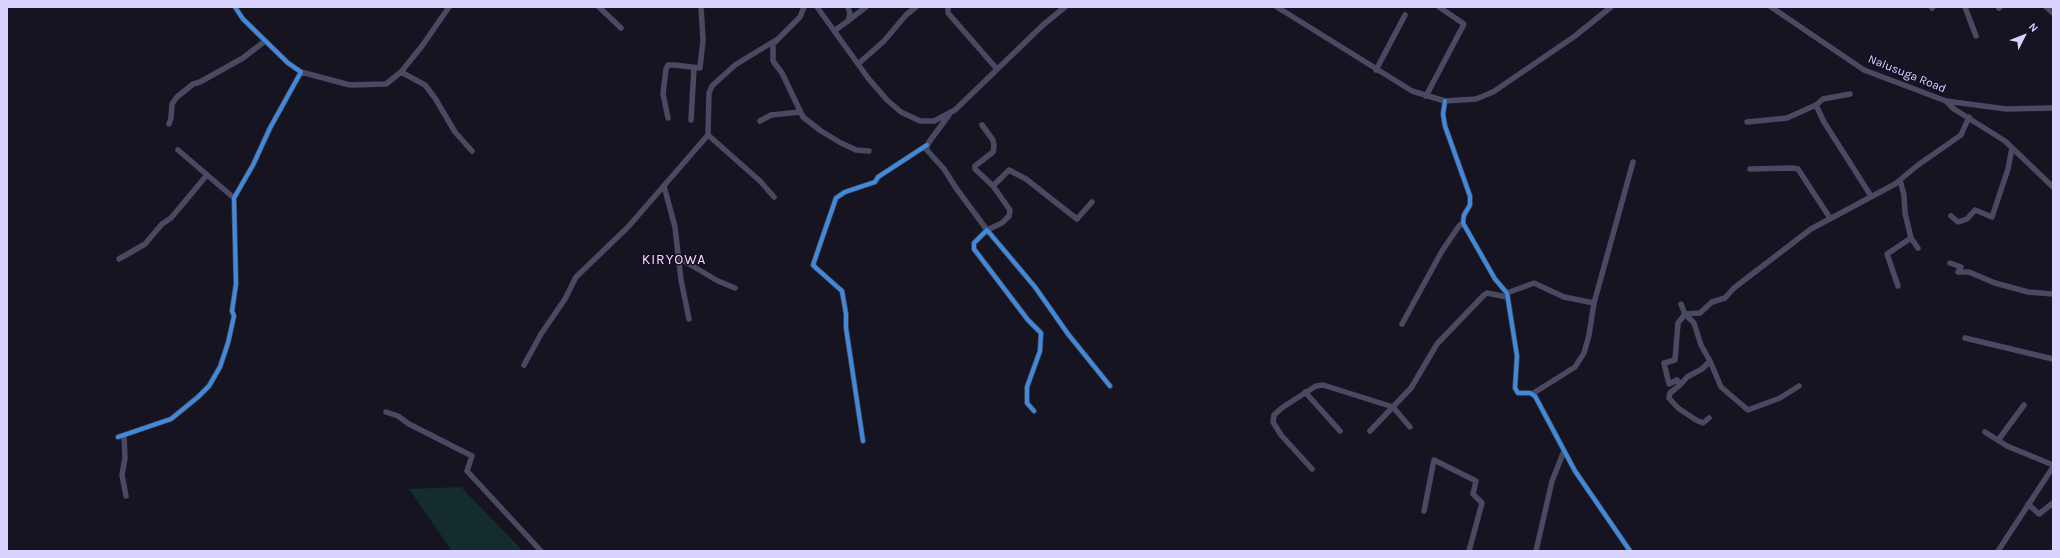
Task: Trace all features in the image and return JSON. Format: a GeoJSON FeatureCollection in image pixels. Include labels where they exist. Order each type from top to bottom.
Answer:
{"type":"FeatureCollection","features":[{"type":"Feature","properties":{"kind":"street"},"geometry":{"type":"LineString","coordinates":[[235,7],[238,13],[265,41],[288,63],[301,72],[350,85],[386,84],[400,72],[422,46],[447,8]]}},
{"type":"Feature","properties":{"kind":"street"},"geometry":{"type":"LineString","coordinates":[[599,7],[621,28]]}},
{"type":"Feature","properties":{"kind":"street"},"geometry":{"type":"LineString","coordinates":[[668,118],[663,94],[666,67],[682,65],[700,68],[703,56],[701,7]]}},
{"type":"Feature","properties":{"kind":"street"},"geometry":{"type":"LineString","coordinates":[[524,365],[541,334],[565,299],[576,277],[628,227],[708,136],[709,93],[712,86],[735,65],[776,40],[800,17],[804,7]]}},
{"type":"Feature","properties":{"kind":"street"},"geometry":{"type":"LineString","coordinates":[[817,7],[858,64],[888,100],[912,118],[920,121],[934,121],[950,113]]}},
{"type":"Feature","properties":{"kind":"street"},"geometry":{"type":"LineString","coordinates":[[848,7],[850,14],[848,21]]}},
{"type":"Feature","properties":{"kind":"street"},"geometry":{"type":"LineString","coordinates":[[834,31],[866,7]]}},
{"type":"Feature","properties":{"kind":"street"},"geometry":{"type":"LineString","coordinates":[[858,64],[884,41],[906,15],[916,7]]}},
{"type":"Feature","properties":{"kind":"street"},"geometry":{"type":"LineString","coordinates":[[948,7],[948,13],[997,69]]}},
{"type":"Feature","properties":{"kind":"street"},"geometry":{"type":"LineString","coordinates":[[863,441],[842,291],[816,268],[814,263],[829,214],[836,198],[845,192],[875,182],[878,177],[927,145],[950,113],[1043,25],[1065,7]]}},
{"type":"Feature","properties":{"kind":"street"},"geometry":{"type":"LineString","coordinates":[[1277,7],[1412,91],[1445,102],[1476,99],[1493,92],[1575,36],[1611,7]]}},
{"type":"Feature","properties":{"kind":"street"},"geometry":{"type":"LineString","coordinates":[[1426,96],[1464,24],[1439,7]]}},
{"type":"Feature","properties":{"kind":"street","name":"Nalusuga Road"},"geometry":{"type":"LineString","coordinates":[[1771,7],[1864,70],[1946,101],[2006,109],[2053,108]]}},
{"type":"Feature","properties":{"kind":"street"},"geometry":{"type":"LineString","coordinates":[[1965,7],[1976,36]]}},
{"type":"Feature","properties":{"kind":"street"},"geometry":{"type":"LineString","coordinates":[[2046,7],[2053,13]]}},
{"type":"Feature","properties":{"kind":"street"},"geometry":{"type":"LineString","coordinates":[[1376,70],[1405,15]]}},
{"type":"Feature","properties":{"kind":"street"},"geometry":{"type":"LineString","coordinates":[[776,40],[773,44],[772,58],[800,112],[813,126],[841,143],[856,150],[870,151]]}},
{"type":"Feature","properties":{"kind":"street"},"geometry":{"type":"LineString","coordinates":[[169,124],[172,104],[177,97],[193,84],[200,82],[243,58],[265,41]]}},
{"type":"Feature","properties":{"kind":"street"},"geometry":{"type":"LineString","coordinates":[[691,120],[694,68]]}},
{"type":"Feature","properties":{"kind":"street"},"geometry":{"type":"LineString","coordinates":[[118,437],[171,419],[209,386],[220,367],[228,343],[234,316],[232,311],[236,263],[234,198],[253,165],[270,128],[301,72]]}},
{"type":"Feature","properties":{"kind":"street"},"geometry":{"type":"LineString","coordinates":[[400,72],[425,85],[435,98],[455,132],[472,151]]}},
{"type":"Feature","properties":{"kind":"street"},"geometry":{"type":"LineString","coordinates":[[1747,122],[1787,118],[1816,105],[1823,99],[1850,94]]}},
{"type":"Feature","properties":{"kind":"street"},"geometry":{"type":"LineString","coordinates":[[1946,101],[1954,109],[1969,117],[2012,148],[2053,187]]}},
{"type":"Feature","properties":{"kind":"street"},"geometry":{"type":"LineString","coordinates":[[1445,102],[1443,114],[1445,126],[1470,196],[1470,205],[1463,219],[1463,223],[1495,279],[1507,295],[1517,356],[1515,388],[1518,393],[1532,394],[1574,367],[1581,358],[1589,335],[1594,303],[1633,162]]}},
{"type":"Feature","properties":{"kind":"street"},"geometry":{"type":"LineString","coordinates":[[1816,105],[1824,122],[1871,196]]}},
{"type":"Feature","properties":{"kind":"street"},"geometry":{"type":"LineString","coordinates":[[760,121],[771,114],[800,112]]}},
{"type":"Feature","properties":{"kind":"street"},"geometry":{"type":"LineString","coordinates":[[1680,385],[1677,380],[1669,384],[1664,363],[1676,360],[1678,323],[1685,314],[1700,313],[1712,302],[1725,298],[1734,288],[1810,229],[1871,196],[1888,190],[1918,165],[1961,135],[1969,117]]}},
{"type":"Feature","properties":{"kind":"street"},"geometry":{"type":"LineString","coordinates":[[982,125],[993,140],[994,146],[993,152],[975,166],[975,169],[993,186],[1009,208],[1010,213],[1002,223],[987,230],[974,243],[974,249],[1028,320],[1041,333],[1040,351],[1026,387],[1027,403],[1034,411]]}},
{"type":"Feature","properties":{"kind":"street"},"geometry":{"type":"LineString","coordinates":[[708,136],[774,197]]}},
{"type":"Feature","properties":{"kind":"street"},"geometry":{"type":"LineString","coordinates":[[927,145],[927,152],[944,169],[987,230],[1035,287],[1068,334],[1110,386]]}},
{"type":"Feature","properties":{"kind":"street"},"geometry":{"type":"LineString","coordinates":[[1951,216],[1958,222],[1967,219],[1975,210],[1992,217],[2008,169],[2012,148]]}},
{"type":"Feature","properties":{"kind":"street"},"geometry":{"type":"LineString","coordinates":[[178,150],[234,198]]}},
{"type":"Feature","properties":{"kind":"street"},"geometry":{"type":"LineString","coordinates":[[1750,169],[1798,169],[1830,218]]}},
{"type":"Feature","properties":{"kind":"street"},"geometry":{"type":"LineString","coordinates":[[993,186],[1009,170],[1026,179],[1077,219],[1092,202]]}},
{"type":"Feature","properties":{"kind":"street"},"geometry":{"type":"LineString","coordinates":[[119,259],[145,244],[162,224],[171,218],[207,175]]}},
{"type":"Feature","properties":{"kind":"street"},"geometry":{"type":"LineString","coordinates":[[1900,180],[1905,201],[1905,213],[1911,238],[1918,248]]}},
{"type":"Feature","properties":{"kind":"street"},"geometry":{"type":"LineString","coordinates":[[664,186],[671,211],[681,280],[689,319]]}},
{"type":"Feature","properties":{"kind":"street"},"geometry":{"type":"LineString","coordinates":[[1402,324],[1442,251],[1458,226],[1463,223]]}},
{"type":"Feature","properties":{"kind":"street"},"geometry":{"type":"LineString","coordinates":[[1898,286],[1887,254],[1911,238]]}},
{"type":"Feature","properties":{"kind":"street"},"geometry":{"type":"LineString","coordinates":[[679,258],[723,283],[735,288]]}},
{"type":"Feature","properties":{"kind":"street"},"geometry":{"type":"LineString","coordinates":[[1950,263],[1961,267],[1958,272],[1969,272],[1995,283],[2028,292],[2053,294]]}},
{"type":"Feature","properties":{"kind":"street"},"geometry":{"type":"LineString","coordinates":[[1370,431],[1411,388],[1437,344],[1484,295],[1507,295],[1525,284],[1534,283],[1564,297],[1594,303]]}},
{"type":"Feature","properties":{"kind":"street"},"geometry":{"type":"LineString","coordinates":[[1681,304],[1685,314],[1694,323],[1701,345],[1710,361],[1721,387],[1748,410],[1780,398],[1799,386]]}},
{"type":"Feature","properties":{"kind":"street"},"geometry":{"type":"LineString","coordinates":[[1965,338],[2053,360]]}},
{"type":"Feature","properties":{"kind":"street"},"geometry":{"type":"LineString","coordinates":[[1709,418],[1703,423],[1696,420],[1678,408],[1669,398],[1670,393],[1687,377],[1702,369],[1710,361]]}},
{"type":"Feature","properties":{"kind":"street"},"geometry":{"type":"LineString","coordinates":[[1312,469],[1281,435],[1273,422],[1274,415],[1278,411],[1316,386],[1324,385],[1393,407],[1410,427]]}},
{"type":"Feature","properties":{"kind":"street"},"geometry":{"type":"LineString","coordinates":[[1305,392],[1340,431]]}},
{"type":"Feature","properties":{"kind":"street"},"geometry":{"type":"LineString","coordinates":[[1532,394],[1586,487],[1630,551]]}},
{"type":"Feature","properties":{"kind":"street"},"geometry":{"type":"LineString","coordinates":[[1999,439],[2024,405]]}},
{"type":"Feature","properties":{"kind":"street"},"geometry":{"type":"LineString","coordinates":[[386,412],[398,416],[409,424],[472,456],[467,471],[542,551]]}},
{"type":"Feature","properties":{"kind":"street"},"geometry":{"type":"LineString","coordinates":[[1985,432],[1999,439],[2007,446],[2053,466],[1998,551]]}},
{"type":"Feature","properties":{"kind":"street"},"geometry":{"type":"LineString","coordinates":[[124,435],[125,458],[122,475],[126,496]]}},
{"type":"Feature","properties":{"kind":"street"},"geometry":{"type":"LineString","coordinates":[[1536,551],[1552,481],[1564,451]]}},
{"type":"Feature","properties":{"kind":"street"},"geometry":{"type":"LineString","coordinates":[[1424,511],[1434,460],[1476,481],[1473,494],[1482,502],[1469,551]]}},
{"type":"Feature","properties":{"kind":"street"},"geometry":{"type":"LineString","coordinates":[[2028,504],[2039,514],[2053,504]]}},
{"type":"Feature","properties":{"kind":"green space"},"geometry":{"type":"Polygon","coordinates":[[[461,487],[523,551],[452,551],[409,489],[461,487]]]}},
{"type":"Feature","properties":{"kind":"cycle path"},"geometry":{"type":"LineString","coordinates":[[118,437],[171,419],[198,397],[209,386],[220,367],[228,343],[234,316],[232,311],[236,284],[234,198],[253,165],[270,128],[301,72],[288,63],[243,19],[235,7]]}},
{"type":"Feature","properties":{"kind":"cycle path"},"geometry":{"type":"LineString","coordinates":[[1445,101],[1443,114],[1445,126],[1470,196],[1470,205],[1464,215],[1463,223],[1495,279],[1507,293],[1517,356],[1515,388],[1518,393],[1530,393],[1535,396],[1575,471],[1630,551]]}},
{"type":"Feature","properties":{"kind":"cycle path"},"geometry":{"type":"LineString","coordinates":[[863,441],[842,291],[813,265],[836,198],[845,192],[875,182],[878,177],[927,145]]}},
{"type":"Feature","properties":{"kind":"cycle path"},"geometry":{"type":"LineString","coordinates":[[1034,411],[1027,403],[1027,387],[1040,351],[1041,333],[1028,320],[974,249],[974,243],[987,230],[1035,287],[1068,334],[1110,386]]}},
{"type":"Feature","properties":{"kind":"district","name":"KIRYOWA"},"geometry":{"type":"Point","coordinates":[674,260]}}]}
